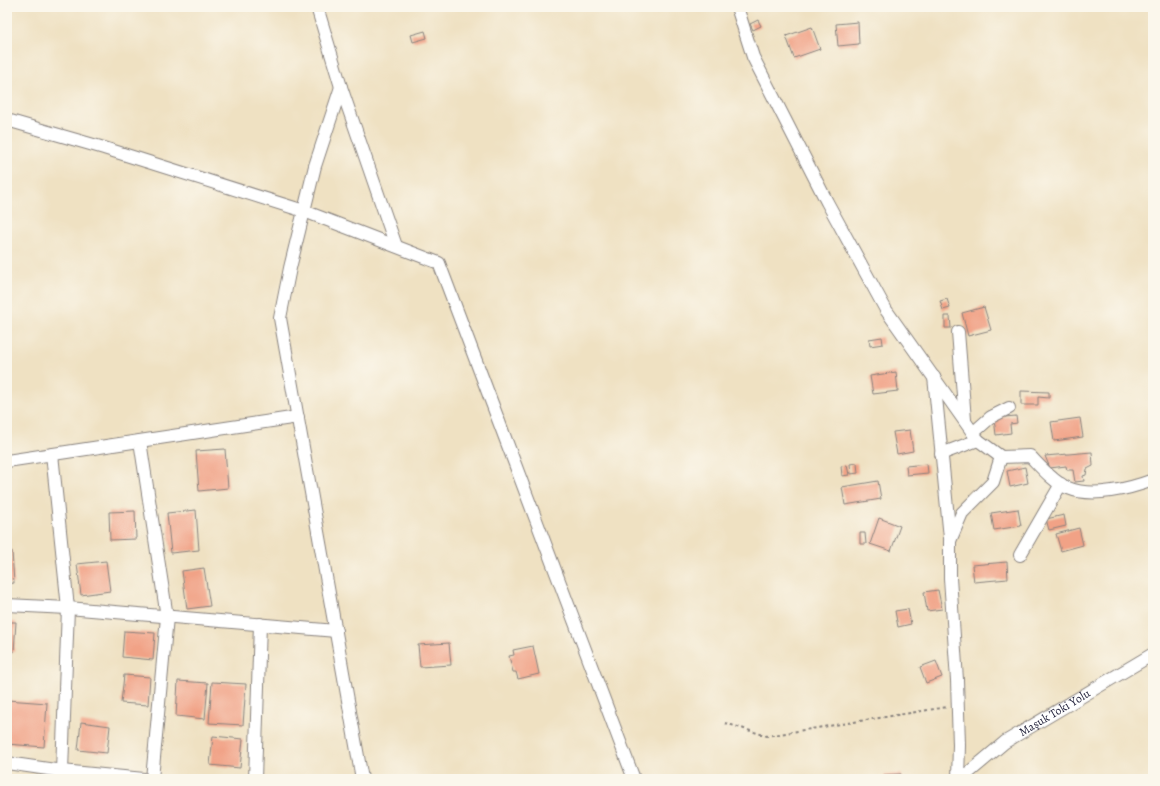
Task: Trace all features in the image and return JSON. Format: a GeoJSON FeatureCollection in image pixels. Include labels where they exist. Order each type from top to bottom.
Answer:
{"type":"FeatureCollection","features":[{"type":"Feature","properties":{"kind":"street"},"geometry":{"type":"LineString","coordinates":[[316,7],[341,87],[396,246]]}},
{"type":"Feature","properties":{"kind":"street"},"geometry":{"type":"LineString","coordinates":[[737,7],[753,58],[827,202],[886,310],[976,436],[1001,457],[1030,456],[1046,474],[1067,488],[1094,493],[1139,486],[1153,480]]}},
{"type":"Feature","properties":{"kind":"street"},"geometry":{"type":"LineString","coordinates":[[341,87],[315,166],[280,318],[362,779]]}},
{"type":"Feature","properties":{"kind":"street"},"geometry":{"type":"LineString","coordinates":[[7,120],[104,148],[304,211],[440,264],[634,779]]}},
{"type":"Feature","properties":{"kind":"street"},"geometry":{"type":"LineString","coordinates":[[958,332],[965,421]]}},
{"type":"Feature","properties":{"kind":"street"},"geometry":{"type":"LineString","coordinates":[[934,376],[950,542],[950,578],[958,705],[958,779]]}},
{"type":"Feature","properties":{"kind":"street"},"geometry":{"type":"LineString","coordinates":[[941,454],[976,436],[991,417],[1009,408]]}},
{"type":"Feature","properties":{"kind":"street"},"geometry":{"type":"LineString","coordinates":[[7,461],[298,417]]}},
{"type":"Feature","properties":{"kind":"street"},"geometry":{"type":"LineString","coordinates":[[140,441],[167,617],[152,779]]}},
{"type":"Feature","properties":{"kind":"street"},"geometry":{"type":"LineString","coordinates":[[52,454],[68,608],[62,771]]}},
{"type":"Feature","properties":{"kind":"street"},"geometry":{"type":"LineString","coordinates":[[950,542],[962,513],[993,482],[1001,457]]}},
{"type":"Feature","properties":{"kind":"street"},"geometry":{"type":"LineString","coordinates":[[1020,555],[1061,484]]}},
{"type":"Feature","properties":{"kind":"street"},"geometry":{"type":"LineString","coordinates":[[7,605],[68,608],[336,631]]}},
{"type":"Feature","properties":{"kind":"street"},"geometry":{"type":"LineString","coordinates":[[255,779],[260,624]]}},
{"type":"Feature","properties":{"kind":"street","name":"Maşuk Toki Yolu"},"geometry":{"type":"LineString","coordinates":[[961,779],[1005,742],[1153,654]]}},
{"type":"Feature","properties":{"kind":"street"},"geometry":{"type":"LineString","coordinates":[[7,763],[62,771],[144,779]]}},
{"type":"Feature","properties":{"kind":"path"},"geometry":{"type":"LineString","coordinates":[[725,722],[766,736],[958,705]]}},
{"type":"Feature","properties":{"kind":"building"},"geometry":{"type":"Polygon","coordinates":[[[758,20],[761,26],[753,30],[750,24],[758,20]]]}},
{"type":"Feature","properties":{"kind":"building"},"geometry":{"type":"Polygon","coordinates":[[[858,22],[859,44],[838,46],[836,24],[858,22]]]}},
{"type":"Feature","properties":{"kind":"building"},"geometry":{"type":"Polygon","coordinates":[[[812,27],[820,49],[794,58],[786,36],[812,27]]]}},
{"type":"Feature","properties":{"kind":"building"},"geometry":{"type":"Polygon","coordinates":[[[425,31],[427,38],[413,42],[411,35],[425,31]]]}},
{"type":"Feature","properties":{"kind":"building"},"geometry":{"type":"Polygon","coordinates":[[[947,299],[950,308],[943,310],[940,301],[947,299]]]}},
{"type":"Feature","properties":{"kind":"building"},"geometry":{"type":"Polygon","coordinates":[[[984,307],[991,330],[968,336],[962,313],[984,307]]]}},
{"type":"Feature","properties":{"kind":"building"},"geometry":{"type":"Polygon","coordinates":[[[945,316],[950,316],[951,328],[945,328],[945,316]]]}},
{"type":"Feature","properties":{"kind":"building"},"geometry":{"type":"Polygon","coordinates":[[[882,337],[883,344],[870,346],[869,339],[882,337]]]}},
{"type":"Feature","properties":{"kind":"building"},"geometry":{"type":"Polygon","coordinates":[[[896,372],[898,391],[873,394],[870,376],[896,372]]]}},
{"type":"Feature","properties":{"kind":"building"},"geometry":{"type":"Polygon","coordinates":[[[1021,391],[1049,392],[1049,398],[1038,397],[1038,405],[1021,405],[1021,391]]]}},
{"type":"Feature","properties":{"kind":"building"},"geometry":{"type":"Polygon","coordinates":[[[1016,416],[1017,423],[1010,424],[1011,433],[996,435],[994,418],[1016,416]]]}},
{"type":"Feature","properties":{"kind":"building"},"geometry":{"type":"Polygon","coordinates":[[[1080,418],[1083,437],[1054,441],[1051,422],[1080,418]]]}},
{"type":"Feature","properties":{"kind":"building"},"geometry":{"type":"Polygon","coordinates":[[[910,430],[913,451],[897,454],[893,432],[910,430]]]}},
{"type":"Feature","properties":{"kind":"building"},"geometry":{"type":"Polygon","coordinates":[[[225,449],[228,488],[199,491],[196,451],[225,449]]]}},
{"type":"Feature","properties":{"kind":"building"},"geometry":{"type":"Polygon","coordinates":[[[1092,452],[1093,466],[1087,469],[1086,475],[1083,476],[1084,481],[1075,482],[1073,470],[1067,470],[1066,466],[1050,468],[1045,456],[1092,452]]]}},
{"type":"Feature","properties":{"kind":"building"},"geometry":{"type":"Polygon","coordinates":[[[857,463],[858,473],[851,474],[850,464],[857,463]]]}},
{"type":"Feature","properties":{"kind":"building"},"geometry":{"type":"Polygon","coordinates":[[[927,464],[928,473],[907,475],[906,466],[927,464]]]}},
{"type":"Feature","properties":{"kind":"building"},"geometry":{"type":"Polygon","coordinates":[[[847,465],[849,475],[842,476],[841,466],[847,465]]]}},
{"type":"Feature","properties":{"kind":"building"},"geometry":{"type":"Polygon","coordinates":[[[1025,467],[1028,483],[1010,487],[1007,471],[1025,467]]]}},
{"type":"Feature","properties":{"kind":"building"},"geometry":{"type":"Polygon","coordinates":[[[878,481],[881,499],[845,505],[842,487],[878,481]]]}},
{"type":"Feature","properties":{"kind":"building"},"geometry":{"type":"Polygon","coordinates":[[[1018,509],[1021,526],[994,530],[991,513],[1018,509]]]}},
{"type":"Feature","properties":{"kind":"building"},"geometry":{"type":"Polygon","coordinates":[[[196,510],[199,550],[171,553],[167,513],[196,510]]]}},
{"type":"Feature","properties":{"kind":"building"},"geometry":{"type":"Polygon","coordinates":[[[135,511],[136,539],[110,540],[109,512],[135,511]]]}},
{"type":"Feature","properties":{"kind":"building"},"geometry":{"type":"Polygon","coordinates":[[[1064,515],[1066,526],[1049,530],[1046,519],[1064,515]]]}},
{"type":"Feature","properties":{"kind":"building"},"geometry":{"type":"Polygon","coordinates":[[[879,518],[900,526],[891,551],[870,544],[879,518]]]}},
{"type":"Feature","properties":{"kind":"building"},"geometry":{"type":"Polygon","coordinates":[[[1079,528],[1083,545],[1061,551],[1056,534],[1079,528]]]}},
{"type":"Feature","properties":{"kind":"building"},"geometry":{"type":"Polygon","coordinates":[[[860,533],[865,533],[866,544],[860,544],[860,533]]]}},
{"type":"Feature","properties":{"kind":"building"},"geometry":{"type":"Polygon","coordinates":[[[7,551],[12,551],[14,583],[7,584],[7,551]]]}},
{"type":"Feature","properties":{"kind":"building"},"geometry":{"type":"Polygon","coordinates":[[[106,561],[110,591],[81,595],[77,564],[106,561]]]}},
{"type":"Feature","properties":{"kind":"building"},"geometry":{"type":"Polygon","coordinates":[[[1007,562],[1008,579],[974,582],[972,565],[1007,562]]]}},
{"type":"Feature","properties":{"kind":"building"},"geometry":{"type":"Polygon","coordinates":[[[204,568],[210,606],[187,609],[182,571],[204,568]]]}},
{"type":"Feature","properties":{"kind":"building"},"geometry":{"type":"Polygon","coordinates":[[[938,590],[942,609],[927,611],[924,592],[938,590]]]}},
{"type":"Feature","properties":{"kind":"building"},"geometry":{"type":"Polygon","coordinates":[[[908,609],[911,624],[898,627],[895,611],[908,609]]]}},
{"type":"Feature","properties":{"kind":"building"},"geometry":{"type":"Polygon","coordinates":[[[7,622],[16,622],[14,652],[7,652],[7,622]]]}},
{"type":"Feature","properties":{"kind":"building"},"geometry":{"type":"Polygon","coordinates":[[[124,631],[155,633],[153,660],[122,657],[124,631]]]}},
{"type":"Feature","properties":{"kind":"building"},"geometry":{"type":"Polygon","coordinates":[[[449,643],[451,665],[420,667],[418,645],[449,643]]]}},
{"type":"Feature","properties":{"kind":"building"},"geometry":{"type":"Polygon","coordinates":[[[533,646],[539,674],[518,679],[516,672],[513,672],[509,656],[514,655],[513,650],[533,646]]]}},
{"type":"Feature","properties":{"kind":"building"},"geometry":{"type":"Polygon","coordinates":[[[936,661],[942,677],[926,683],[920,667],[936,661]]]}},
{"type":"Feature","properties":{"kind":"building"},"geometry":{"type":"Polygon","coordinates":[[[124,675],[150,677],[148,705],[121,703],[124,675]]]}},
{"type":"Feature","properties":{"kind":"building"},"geometry":{"type":"Polygon","coordinates":[[[178,681],[208,683],[205,719],[176,716],[178,681]]]}},
{"type":"Feature","properties":{"kind":"building"},"geometry":{"type":"Polygon","coordinates":[[[212,682],[246,684],[243,725],[209,723],[212,682]]]}},
{"type":"Feature","properties":{"kind":"building"},"geometry":{"type":"Polygon","coordinates":[[[7,700],[47,703],[44,747],[7,744],[7,700]]]}},
{"type":"Feature","properties":{"kind":"building"},"geometry":{"type":"Polygon","coordinates":[[[81,722],[110,726],[107,753],[78,750],[81,722]]]}},
{"type":"Feature","properties":{"kind":"building"},"geometry":{"type":"Polygon","coordinates":[[[213,736],[243,739],[240,768],[210,765],[213,736]]]}},
{"type":"Feature","properties":{"kind":"building"},"geometry":{"type":"Polygon","coordinates":[[[901,774],[902,779],[884,779],[884,775],[901,774]]]}}]}
